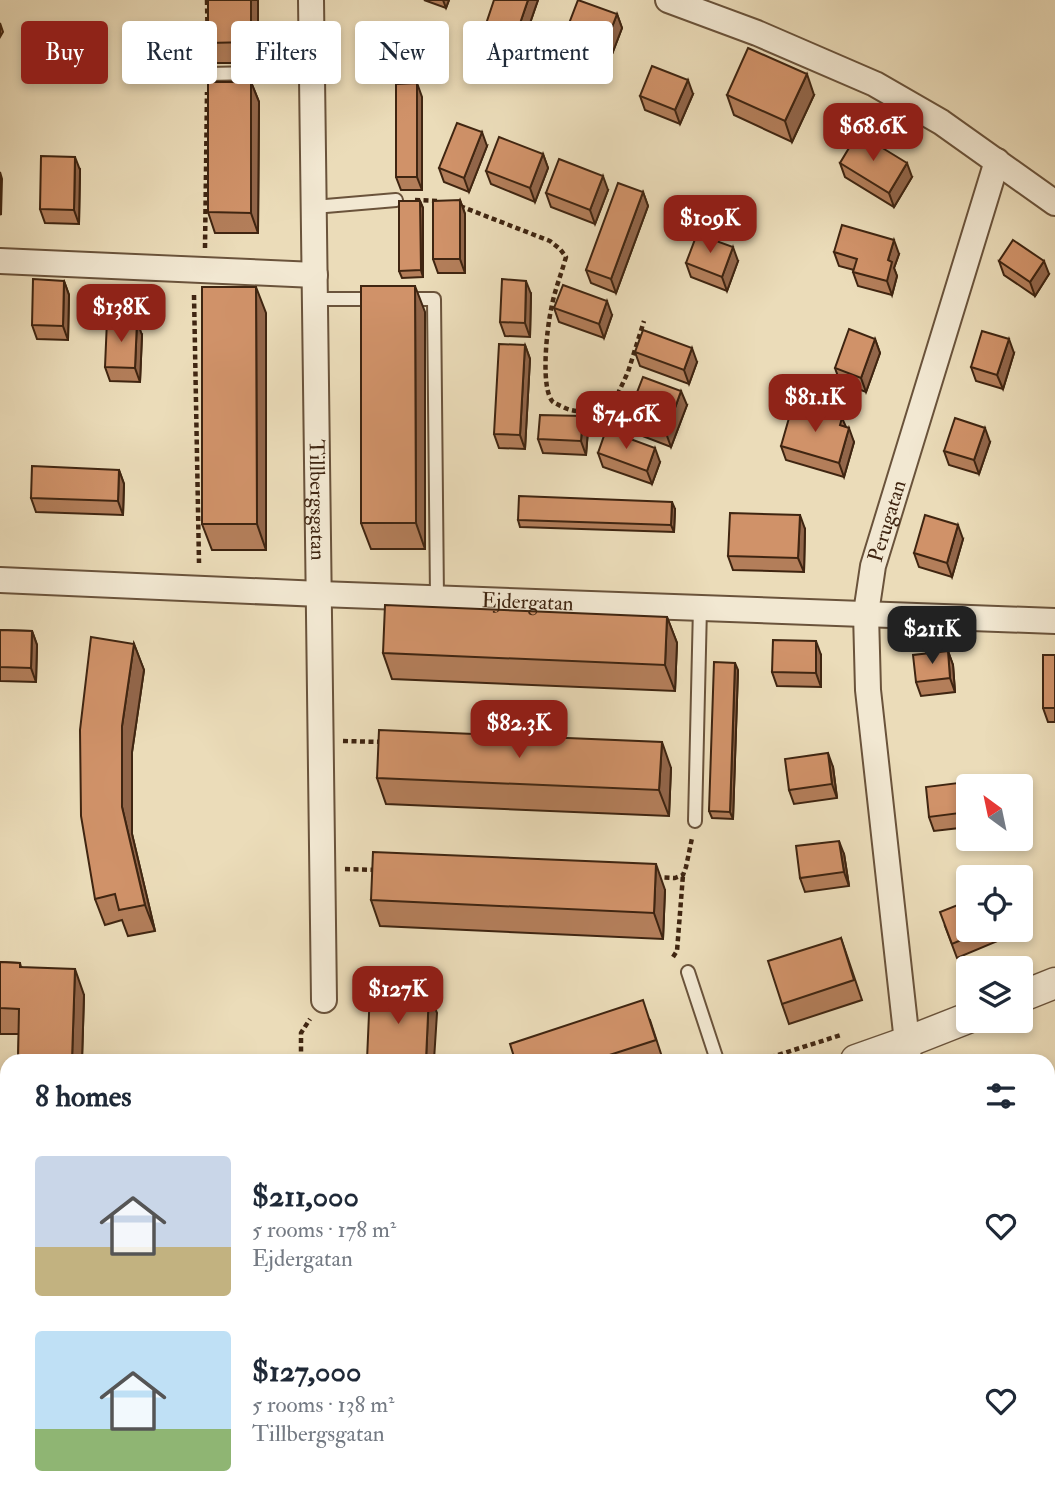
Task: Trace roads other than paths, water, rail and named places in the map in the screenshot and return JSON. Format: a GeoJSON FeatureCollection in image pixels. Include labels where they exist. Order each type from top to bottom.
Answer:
{"type":"FeatureCollection","features":[{"type":"Feature","properties":{"kind":"street","name":"Tillbergsgatan"},"geometry":{"type":"LineString","coordinates":[[311,0],[311,21]]}},
{"type":"Feature","properties":{"kind":"street"},"geometry":{"type":"LineString","coordinates":[[668,0],[757,33],[875,84],[941,122],[1055,203]]}},
{"type":"Feature","properties":{"kind":"street","name":"Tillbergsgatan"},"geometry":{"type":"LineString","coordinates":[[312,84],[324,1000]]}},
{"type":"Feature","properties":{"kind":"street","name":"Perugatan"},"geometry":{"type":"LineString","coordinates":[[908,1051],[868,690],[866,613],[873,566],[997,161]]}},
{"type":"Feature","properties":{"kind":"street"},"geometry":{"type":"LineString","coordinates":[[0,261],[199,270],[315,287]]}},
{"type":"Feature","properties":{"kind":"street","name":"Ejdergatan"},"geometry":{"type":"LineString","coordinates":[[0,580],[1055,621]]}},
{"type":"Feature","properties":{"kind":"street"},"geometry":{"type":"LineString","coordinates":[[1033,992],[1055,983]]}},
{"type":"Feature","properties":{"kind":"street"},"geometry":{"type":"LineString","coordinates":[[891,1054],[908,1051],[956,1025]]}},
{"type":"Feature","properties":{"kind":"lane"},"geometry":{"type":"LineString","coordinates":[[314,207],[396,200]]}},
{"type":"Feature","properties":{"kind":"lane"},"geometry":{"type":"LineString","coordinates":[[315,287],[433,299],[438,598]]}},
{"type":"Feature","properties":{"kind":"lane"},"geometry":{"type":"LineString","coordinates":[[695,821],[700,607]]}},
{"type":"Feature","properties":{"kind":"lane"},"geometry":{"type":"LineString","coordinates":[[688,972],[715,1054]]}}]}
